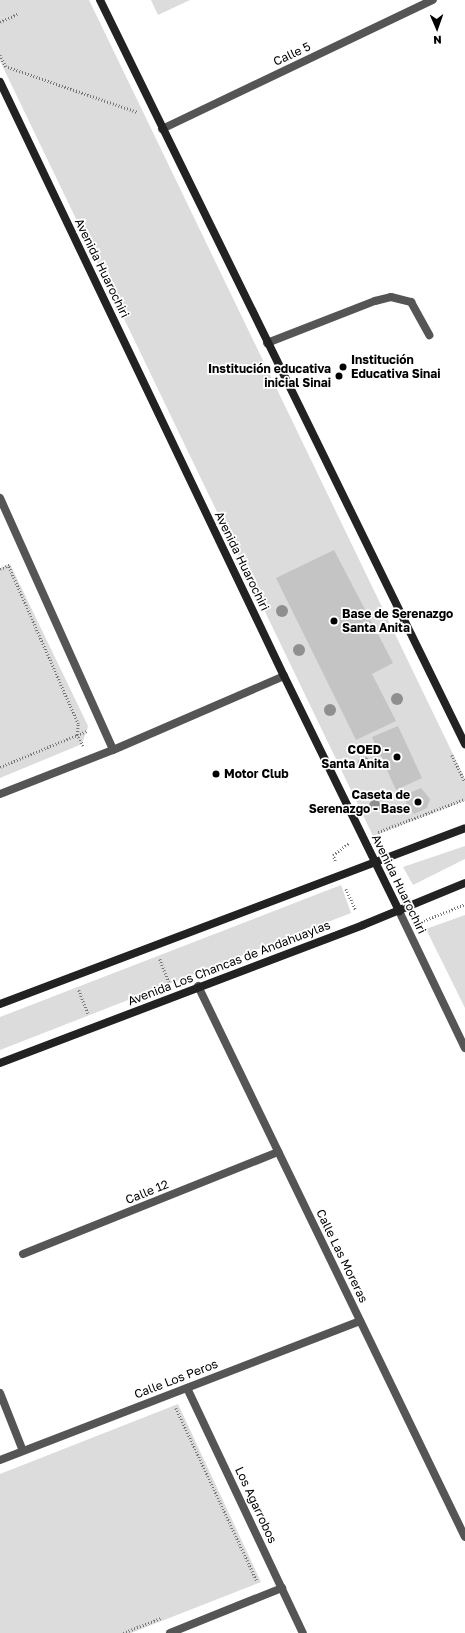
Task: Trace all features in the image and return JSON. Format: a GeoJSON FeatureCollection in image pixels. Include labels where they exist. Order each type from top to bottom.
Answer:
{"type":"FeatureCollection","features":[{"type":"Feature","properties":{"kind":"main road"},"geometry":{"type":"LineString","coordinates":[[100,0],[465,744]]}},
{"type":"Feature","properties":{"kind":"main road","name":"Avenida Huarochiri"},"geometry":{"type":"LineString","coordinates":[[0,82],[284,676],[399,911]]}},
{"type":"Feature","properties":{"kind":"main road"},"geometry":{"type":"LineString","coordinates":[[0,1004],[374,861],[465,828]]}},
{"type":"Feature","properties":{"kind":"main road","name":"Avenida Los Chancas de Andahuaylas"},"geometry":{"type":"LineString","coordinates":[[0,1063],[174,995],[399,911],[465,883]]}},
{"type":"Feature","properties":{"kind":"street","name":"Calle 5"},"geometry":{"type":"LineString","coordinates":[[162,129],[433,0]]}},
{"type":"Feature","properties":{"kind":"street"},"geometry":{"type":"LineString","coordinates":[[267,343],[391,297],[411,302],[429,335]]}},
{"type":"Feature","properties":{"kind":"street"},"geometry":{"type":"LineString","coordinates":[[0,498],[113,750]]}},
{"type":"Feature","properties":{"kind":"street"},"geometry":{"type":"LineString","coordinates":[[0,794],[113,750],[284,676]]}},
{"type":"Feature","properties":{"kind":"street","name":"Avenida Huarochiri"},"geometry":{"type":"LineString","coordinates":[[399,911],[465,1048]]}},
{"type":"Feature","properties":{"kind":"street","name":"Calle Las Moreras"},"geometry":{"type":"LineString","coordinates":[[198,986],[465,1537]]}},
{"type":"Feature","properties":{"kind":"street","name":"Calle 12"},"geometry":{"type":"LineString","coordinates":[[23,1254],[278,1152]]}},
{"type":"Feature","properties":{"kind":"street","name":"Calle Los Peros"},"geometry":{"type":"LineString","coordinates":[[0,1460],[360,1321]]}},
{"type":"Feature","properties":{"kind":"street","name":"Los Agarrobos"},"geometry":{"type":"LineString","coordinates":[[187,1388],[304,1633]]}},
{"type":"Feature","properties":{"kind":"street"},"geometry":{"type":"LineString","coordinates":[[0,1393],[23,1452]]}},
{"type":"Feature","properties":{"kind":"street"},"geometry":{"type":"LineString","coordinates":[[170,1633],[282,1588]]}},
{"type":"Feature","properties":{"kind":"path"},"geometry":{"type":"LineString","coordinates":[[0,22],[17,14]]}},
{"type":"Feature","properties":{"kind":"path"},"geometry":{"type":"LineString","coordinates":[[5,66],[142,114]]}},
{"type":"Feature","properties":{"kind":"path"},"geometry":{"type":"LineString","coordinates":[[0,569],[8,565],[78,724],[77,735],[89,759]]}},
{"type":"Feature","properties":{"kind":"path"},"geometry":{"type":"LineString","coordinates":[[0,767],[102,725]]}},
{"type":"Feature","properties":{"kind":"path"},"geometry":{"type":"LineString","coordinates":[[373,834],[465,798]]}},
{"type":"Feature","properties":{"kind":"path"},"geometry":{"type":"LineString","coordinates":[[336,864],[332,855],[342,846]]}},
{"type":"Feature","properties":{"kind":"path"},"geometry":{"type":"LineString","coordinates":[[344,884],[356,910]]}},
{"type":"Feature","properties":{"kind":"path"},"geometry":{"type":"LineString","coordinates":[[418,923],[465,904]]}},
{"type":"Feature","properties":{"kind":"path"},"geometry":{"type":"LineString","coordinates":[[155,946],[174,995]]}},
{"type":"Feature","properties":{"kind":"path"},"geometry":{"type":"LineString","coordinates":[[74,976],[93,1027]]}},
{"type":"Feature","properties":{"kind":"path"},"geometry":{"type":"LineString","coordinates":[[176,1407],[258,1580]]}},
{"type":"Feature","properties":{"kind":"shaded area"},"geometry":{"type":"Polygon","coordinates":[[[0,0],[89,0],[465,779],[465,801],[373,836],[0,61],[0,0]]]}},
{"type":"Feature","properties":{"kind":"shaded area"},"geometry":{"type":"Polygon","coordinates":[[[151,0],[190,0],[158,15],[151,0]]]}},
{"type":"Feature","properties":{"kind":"shaded area"},"geometry":{"type":"Polygon","coordinates":[[[10,564],[88,726],[82,744],[0,778],[0,568],[10,564]]]}},
{"type":"Feature","properties":{"kind":"shaded area"},"geometry":{"type":"Polygon","coordinates":[[[465,846],[465,859],[413,885],[403,867],[465,846]]]}},
{"type":"Feature","properties":{"kind":"shaded area"},"geometry":{"type":"Polygon","coordinates":[[[341,885],[351,913],[0,1050],[0,1017],[341,885]]]}},
{"type":"Feature","properties":{"kind":"shaded area"},"geometry":{"type":"Polygon","coordinates":[[[465,915],[465,1008],[426,929],[465,915]]]}},
{"type":"Feature","properties":{"kind":"shaded area"},"geometry":{"type":"Polygon","coordinates":[[[178,1404],[261,1582],[131,1633],[0,1633],[0,1474],[178,1404]]]}},
{"type":"Feature","properties":{"kind":"building","name":"Base de Serenazgo Santa Anita"},"geometry":{"type":"Polygon","coordinates":[[[334,550],[393,663],[372,674],[396,721],[356,740],[276,578],[334,550]]]}},
{"type":"Feature","properties":{"kind":"building","name":"COED - Santa Anita"},"geometry":{"type":"Polygon","coordinates":[[[398,726],[422,778],[396,790],[372,737],[398,726]]]}},
{"type":"Feature","properties":{"kind":"building","name":"Caseta de Serenazgo - Base"},"geometry":{"type":"Polygon","coordinates":[[[421,788],[430,799],[427,808],[414,814],[406,804],[407,794],[421,788]]]}},
{"type":"Feature","properties":{"kind":"place","name":"Institución Educativa Sinai"},"geometry":{"type":"Point","coordinates":[343,367]}},
{"type":"Feature","properties":{"kind":"place","name":"Institución educativa inicial Sinai"},"geometry":{"type":"Point","coordinates":[339,376]}},
{"type":"Feature","properties":{"kind":"place","name":"Base de Serenazgo Santa Anita"},"geometry":{"type":"Point","coordinates":[334,621]}},
{"type":"Feature","properties":{"kind":"place","name":"COED - Santa Anita"},"geometry":{"type":"Point","coordinates":[397,757]}},
{"type":"Feature","properties":{"kind":"place","name":"Motor Club"},"geometry":{"type":"Point","coordinates":[216,774]}},
{"type":"Feature","properties":{"kind":"place","name":"Caseta de Serenazgo - Base"},"geometry":{"type":"Point","coordinates":[418,802]}}]}
